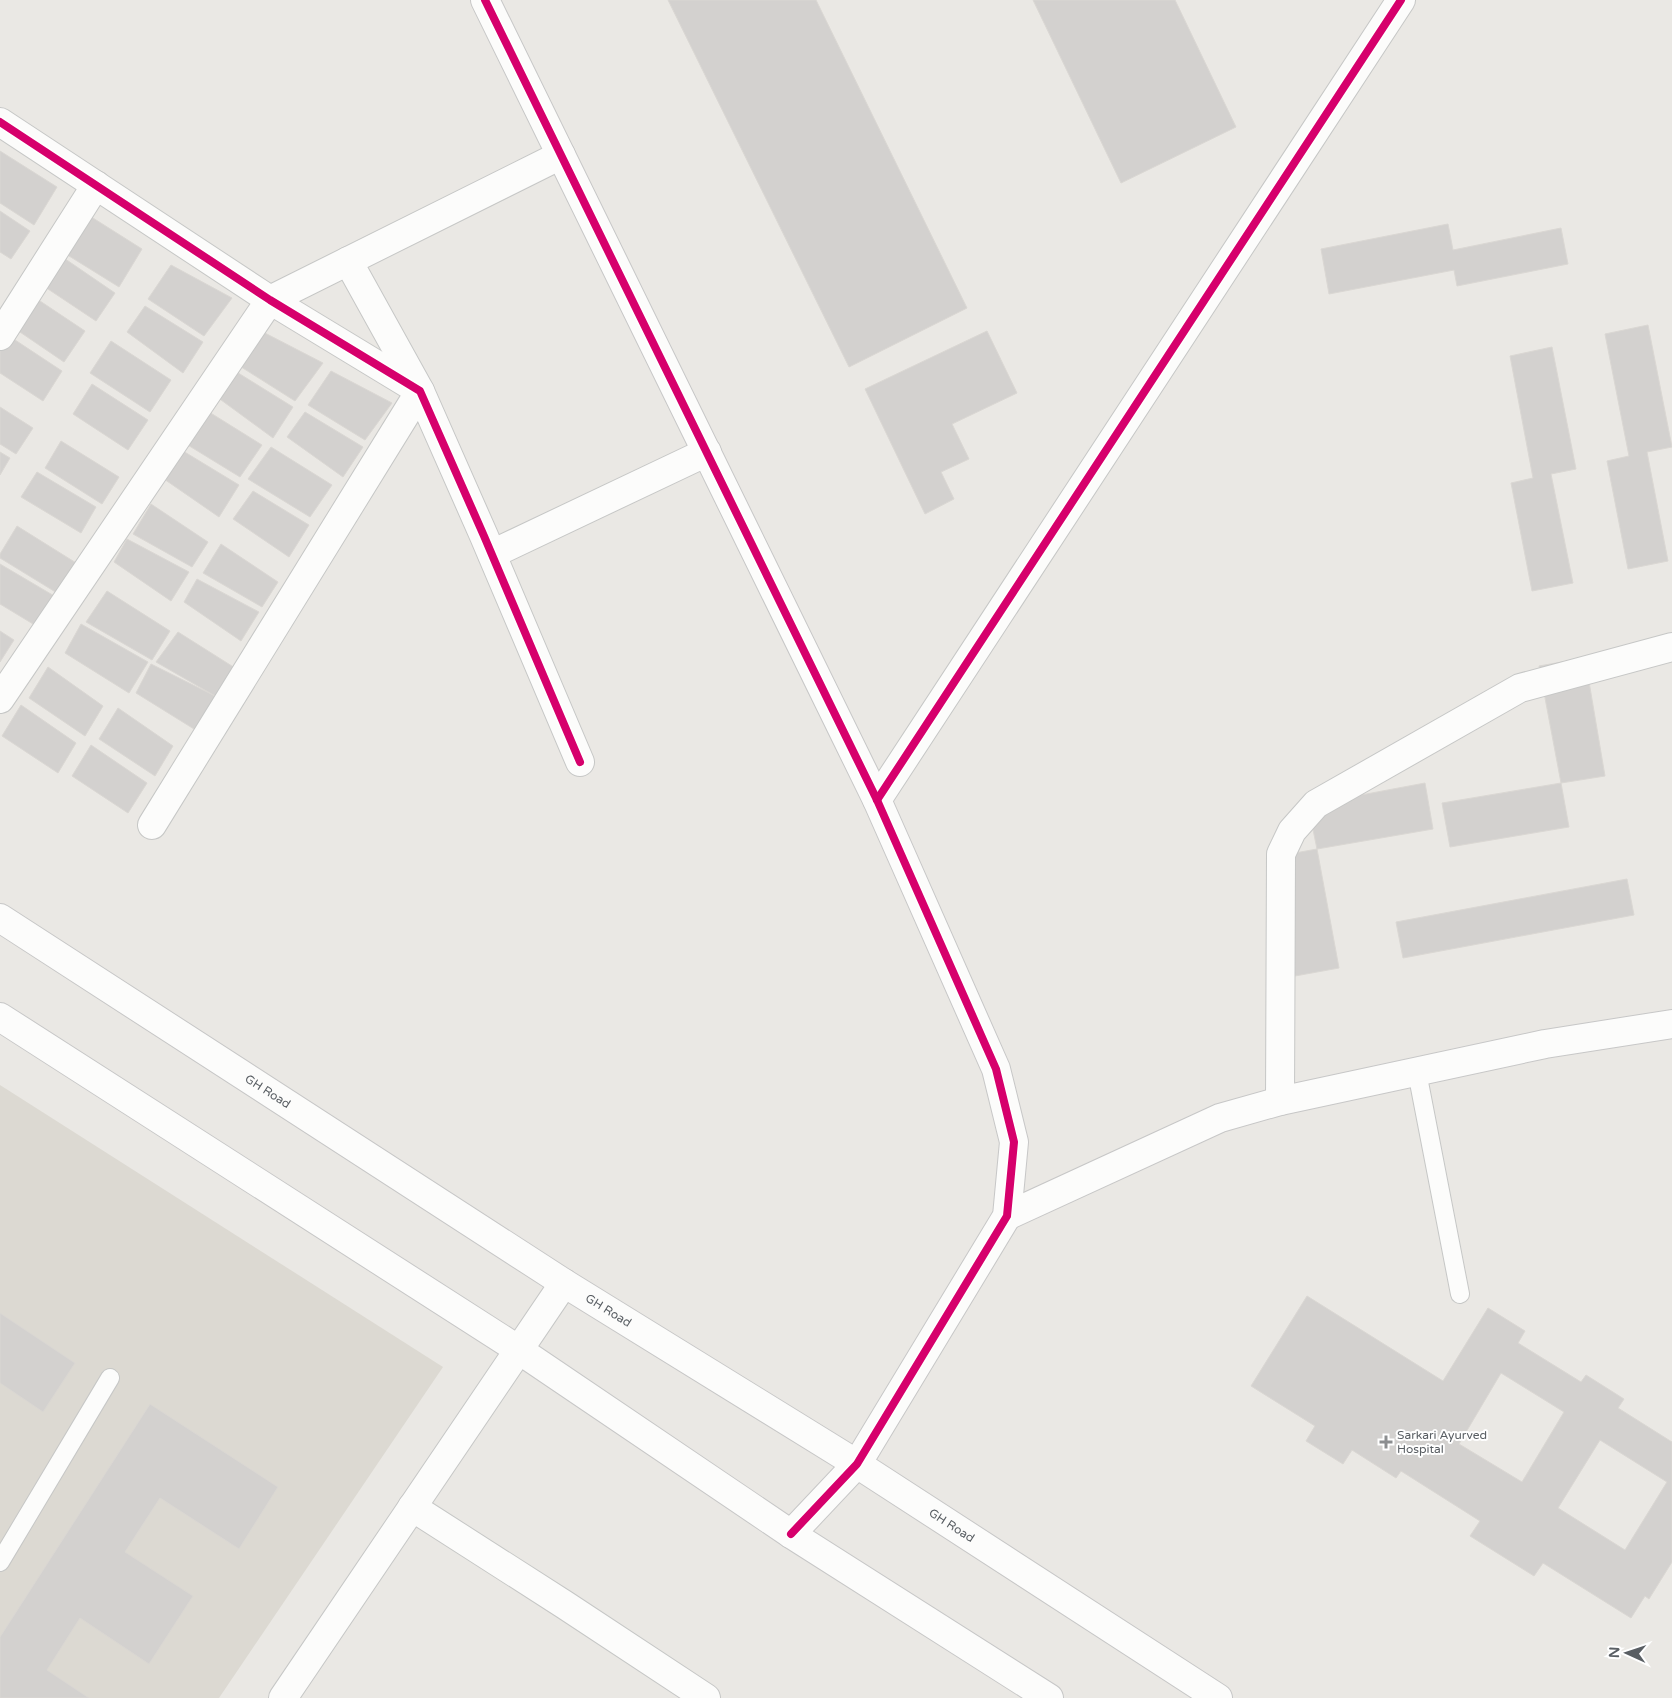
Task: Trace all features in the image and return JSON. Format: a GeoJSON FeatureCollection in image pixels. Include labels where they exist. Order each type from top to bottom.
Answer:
{"type":"FeatureCollection","features":[{"type":"Feature","properties":{"kind":"street"},"geometry":{"type":"LineString","coordinates":[[485,0],[877,800],[996,1069],[1014,1142],[1007,1216],[857,1464],[792,1534]]}},
{"type":"Feature","properties":{"kind":"street"},"geometry":{"type":"LineString","coordinates":[[877,800],[1401,0]]}},
{"type":"Feature","properties":{"kind":"street"},"geometry":{"type":"LineString","coordinates":[[0,122],[270,300],[420,391]]}},
{"type":"Feature","properties":{"kind":"street"},"geometry":{"type":"LineString","coordinates":[[0,699],[270,300],[561,154]]}},
{"type":"Feature","properties":{"kind":"street"},"geometry":{"type":"LineString","coordinates":[[0,336],[96,185]]}},
{"type":"Feature","properties":{"kind":"street"},"geometry":{"type":"LineString","coordinates":[[348,261],[420,391],[492,554],[580,762]]}},
{"type":"Feature","properties":{"kind":"street"},"geometry":{"type":"LineString","coordinates":[[152,825],[420,391]]}},
{"type":"Feature","properties":{"kind":"street"},"geometry":{"type":"LineString","coordinates":[[492,554],[707,452]]}},
{"type":"Feature","properties":{"kind":"street"},"geometry":{"type":"LineString","coordinates":[[1280,1101],[1281,854],[1292,831],[1316,804],[1520,688],[1672,647]]}},
{"type":"Feature","properties":{"kind":"street","name":"GH Road"},"geometry":{"type":"LineString","coordinates":[[0,918],[564,1283],[857,1464],[1218,1698]]}},
{"type":"Feature","properties":{"kind":"street"},"geometry":{"type":"LineString","coordinates":[[0,1017],[519,1350],[792,1534],[1048,1698]]}},
{"type":"Feature","properties":{"kind":"street"},"geometry":{"type":"LineString","coordinates":[[1007,1216],[1220,1118],[1280,1101],[1545,1044],[1672,1024]]}},
{"type":"Feature","properties":{"kind":"street"},"geometry":{"type":"LineString","coordinates":[[283,1698],[564,1283]]}},
{"type":"Feature","properties":{"kind":"street"},"geometry":{"type":"LineString","coordinates":[[412,1507],[565,1604],[706,1698]]}},
{"type":"Feature","properties":{"kind":"lane"},"geometry":{"type":"LineString","coordinates":[[1417,1072],[1460,1294]]}},
{"type":"Feature","properties":{"kind":"lane"},"geometry":{"type":"LineString","coordinates":[[0,1562],[110,1378]]}},
{"type":"Feature","properties":{"kind":"shaded area"},"geometry":{"type":"Polygon","coordinates":[[[0,1085],[443,1367],[219,1698],[0,1698],[0,1085]]]}},
{"type":"Feature","properties":{"kind":"building"},"geometry":{"type":"Polygon","coordinates":[[[668,0],[816,0],[967,308],[849,367],[668,0]]]}},
{"type":"Feature","properties":{"kind":"building"},"geometry":{"type":"Polygon","coordinates":[[[1033,0],[1175,0],[1236,127],[1121,183],[1033,0]]]}},
{"type":"Feature","properties":{"kind":"building"},"geometry":{"type":"Polygon","coordinates":[[[0,151],[57,187],[34,225],[0,203],[0,151]]]}},
{"type":"Feature","properties":{"kind":"building"},"geometry":{"type":"Polygon","coordinates":[[[0,211],[30,231],[11,259],[0,252],[0,211]]]}},
{"type":"Feature","properties":{"kind":"building"},"geometry":{"type":"Polygon","coordinates":[[[85,213],[142,249],[119,287],[61,251],[85,213]]]}},
{"type":"Feature","properties":{"kind":"building"},"geometry":{"type":"Polygon","coordinates":[[[1448,224],[1453,250],[1561,228],[1568,264],[1457,286],[1454,270],[1329,294],[1321,249],[1448,224]]]}},
{"type":"Feature","properties":{"kind":"building"},"geometry":{"type":"Polygon","coordinates":[[[58,254],[115,293],[96,321],[39,283],[58,254]]]}},
{"type":"Feature","properties":{"kind":"building"},"geometry":{"type":"Polygon","coordinates":[[[171,265],[232,298],[204,336],[148,299],[171,265]]]}},
{"type":"Feature","properties":{"kind":"building"},"geometry":{"type":"Polygon","coordinates":[[[37,299],[85,331],[64,362],[17,330],[37,299]]]}},
{"type":"Feature","properties":{"kind":"building"},"geometry":{"type":"Polygon","coordinates":[[[145,306],[203,342],[183,373],[127,332],[145,306]]]}},
{"type":"Feature","properties":{"kind":"building"},"geometry":{"type":"Polygon","coordinates":[[[1648,325],[1672,447],[1647,452],[1668,561],[1628,569],[1607,461],[1629,456],[1605,334],[1648,325]]]}},
{"type":"Feature","properties":{"kind":"building"},"geometry":{"type":"Polygon","coordinates":[[[261,331],[323,363],[295,401],[238,365],[261,331]]]}},
{"type":"Feature","properties":{"kind":"building"},"geometry":{"type":"Polygon","coordinates":[[[987,331],[1017,393],[952,424],[969,459],[941,472],[954,499],[925,514],[865,389],[987,331]]]}},
{"type":"Feature","properties":{"kind":"building"},"geometry":{"type":"Polygon","coordinates":[[[6,334],[62,371],[43,401],[0,373],[0,344],[6,334]]]}},
{"type":"Feature","properties":{"kind":"building"},"geometry":{"type":"Polygon","coordinates":[[[111,341],[171,380],[150,412],[90,373],[111,341]]]}},
{"type":"Feature","properties":{"kind":"building"},"geometry":{"type":"Polygon","coordinates":[[[1552,347],[1576,469],[1551,474],[1573,583],[1532,591],[1511,483],[1533,478],[1510,356],[1552,347]]]}},
{"type":"Feature","properties":{"kind":"building"},"geometry":{"type":"Polygon","coordinates":[[[235,371],[293,407],[273,438],[217,397],[235,371]]]}},
{"type":"Feature","properties":{"kind":"building"},"geometry":{"type":"Polygon","coordinates":[[[331,371],[392,403],[365,440],[308,405],[331,371]]]}},
{"type":"Feature","properties":{"kind":"building"},"geometry":{"type":"Polygon","coordinates":[[[92,384],[148,420],[128,450],[73,414],[92,384]]]}},
{"type":"Feature","properties":{"kind":"building"},"geometry":{"type":"Polygon","coordinates":[[[0,407],[33,428],[16,454],[0,444],[0,407]]]}},
{"type":"Feature","properties":{"kind":"building"},"geometry":{"type":"Polygon","coordinates":[[[201,407],[262,445],[240,477],[178,439],[201,407]]]}},
{"type":"Feature","properties":{"kind":"building"},"geometry":{"type":"Polygon","coordinates":[[[305,412],[363,447],[343,477],[287,437],[305,412]]]}},
{"type":"Feature","properties":{"kind":"building"},"geometry":{"type":"Polygon","coordinates":[[[61,441],[119,477],[102,504],[45,468],[61,441]]]}},
{"type":"Feature","properties":{"kind":"building"},"geometry":{"type":"Polygon","coordinates":[[[271,447],[332,485],[310,517],[248,479],[271,447]]]}},
{"type":"Feature","properties":{"kind":"building"},"geometry":{"type":"Polygon","coordinates":[[[183,451],[239,485],[219,517],[164,479],[183,451]]]}},
{"type":"Feature","properties":{"kind":"building"},"geometry":{"type":"Polygon","coordinates":[[[0,452],[10,458],[0,475],[0,452]]]}},
{"type":"Feature","properties":{"kind":"building"},"geometry":{"type":"Polygon","coordinates":[[[37,472],[96,507],[81,533],[21,497],[37,472]]]}},
{"type":"Feature","properties":{"kind":"building"},"geometry":{"type":"Polygon","coordinates":[[[253,491],[309,525],[289,557],[233,519],[253,491]]]}},
{"type":"Feature","properties":{"kind":"building"},"geometry":{"type":"Polygon","coordinates":[[[151,504],[208,542],[192,567],[133,534],[151,504]]]}},
{"type":"Feature","properties":{"kind":"building"},"geometry":{"type":"Polygon","coordinates":[[[17,526],[81,566],[62,596],[0,558],[0,554],[17,526]]]}},
{"type":"Feature","properties":{"kind":"building"},"geometry":{"type":"Polygon","coordinates":[[[127,539],[189,572],[171,601],[114,562],[127,539]]]}},
{"type":"Feature","properties":{"kind":"building"},"geometry":{"type":"Polygon","coordinates":[[[221,544],[278,582],[262,607],[203,573],[221,544]]]}},
{"type":"Feature","properties":{"kind":"building"},"geometry":{"type":"Polygon","coordinates":[[[0,564],[56,597],[38,627],[0,604],[0,564]]]}},
{"type":"Feature","properties":{"kind":"building"},"geometry":{"type":"Polygon","coordinates":[[[197,579],[259,612],[241,641],[184,602],[197,579]]]}},
{"type":"Feature","properties":{"kind":"building"},"geometry":{"type":"Polygon","coordinates":[[[107,591],[170,631],[152,660],[86,622],[107,591]]]}},
{"type":"Feature","properties":{"kind":"building"},"geometry":{"type":"Polygon","coordinates":[[[81,624],[148,662],[129,693],[65,653],[81,624]]]}},
{"type":"Feature","properties":{"kind":"building"},"geometry":{"type":"Polygon","coordinates":[[[0,631],[14,640],[0,662],[0,631]]]}},
{"type":"Feature","properties":{"kind":"building"},"geometry":{"type":"Polygon","coordinates":[[[178,632],[235,668],[217,697],[156,662],[178,632]]]}},
{"type":"Feature","properties":{"kind":"building"},"geometry":{"type":"Polygon","coordinates":[[[1585,658],[1605,776],[1561,783],[1539,666],[1585,658]]]}},
{"type":"Feature","properties":{"kind":"building"},"geometry":{"type":"Polygon","coordinates":[[[151,664],[217,697],[194,729],[136,693],[151,664]]]}},
{"type":"Feature","properties":{"kind":"building"},"geometry":{"type":"Polygon","coordinates":[[[48,667],[103,706],[85,736],[29,698],[48,667]]]}},
{"type":"Feature","properties":{"kind":"building"},"geometry":{"type":"Polygon","coordinates":[[[21,705],[76,743],[58,773],[2,736],[21,705]]]}},
{"type":"Feature","properties":{"kind":"building"},"geometry":{"type":"Polygon","coordinates":[[[118,708],[173,746],[155,776],[99,739],[118,708]]]}},
{"type":"Feature","properties":{"kind":"building"},"geometry":{"type":"Polygon","coordinates":[[[91,745],[147,783],[128,813],[72,776],[91,745]]]}},
{"type":"Feature","properties":{"kind":"building"},"geometry":{"type":"Polygon","coordinates":[[[1425,783],[1433,829],[1317,849],[1308,805],[1425,783]]]}},
{"type":"Feature","properties":{"kind":"building"},"geometry":{"type":"Polygon","coordinates":[[[1561,783],[1569,827],[1450,847],[1442,803],[1561,783]]]}},
{"type":"Feature","properties":{"kind":"building"},"geometry":{"type":"Polygon","coordinates":[[[1317,849],[1339,968],[1295,976],[1273,857],[1317,849]]]}},
{"type":"Feature","properties":{"kind":"building"},"geometry":{"type":"Polygon","coordinates":[[[1627,879],[1634,915],[1403,958],[1396,922],[1627,879]]]}},
{"type":"Feature","properties":{"kind":"building"},"geometry":{"type":"Polygon","coordinates":[[[1307,1296],[1443,1381],[1488,1308],[1525,1331],[1518,1343],[1581,1382],[1586,1375],[1624,1399],[1618,1408],[1672,1442],[1672,1562],[1649,1599],[1645,1596],[1631,1618],[1543,1563],[1534,1576],[1470,1536],[1480,1521],[1401,1471],[1396,1478],[1352,1450],[1343,1464],[1306,1441],[1315,1426],[1251,1386],[1307,1296]],[[1501,1373],[1459,1444],[1522,1482],[1564,1412],[1501,1373]],[[1600,1440],[1558,1508],[1625,1550],[1667,1482],[1600,1440]]]}},
{"type":"Feature","properties":{"kind":"building"},"geometry":{"type":"Polygon","coordinates":[[[0,1313],[75,1363],[43,1412],[0,1383],[0,1313]]]}},
{"type":"Feature","properties":{"kind":"building"},"geometry":{"type":"Polygon","coordinates":[[[150,1404],[278,1487],[239,1549],[160,1498],[125,1552],[193,1596],[149,1664],[80,1618],[47,1670],[89,1698],[0,1698],[0,1637],[150,1404]]]}},
{"type":"Feature","properties":{"kind":"cycle path"},"geometry":{"type":"LineString","coordinates":[[485,0],[877,800],[996,1069],[1014,1142],[1007,1216],[857,1464],[791,1534]]}},
{"type":"Feature","properties":{"kind":"cycle path"},"geometry":{"type":"LineString","coordinates":[[877,800],[1401,0]]}},
{"type":"Feature","properties":{"kind":"cycle path"},"geometry":{"type":"LineString","coordinates":[[0,122],[270,300],[420,391],[580,762]]}},
{"type":"Feature","properties":{"kind":"place","name":"Sarkari Ayurved Hospital"},"geometry":{"type":"Point","coordinates":[1386,1442]}}]}
